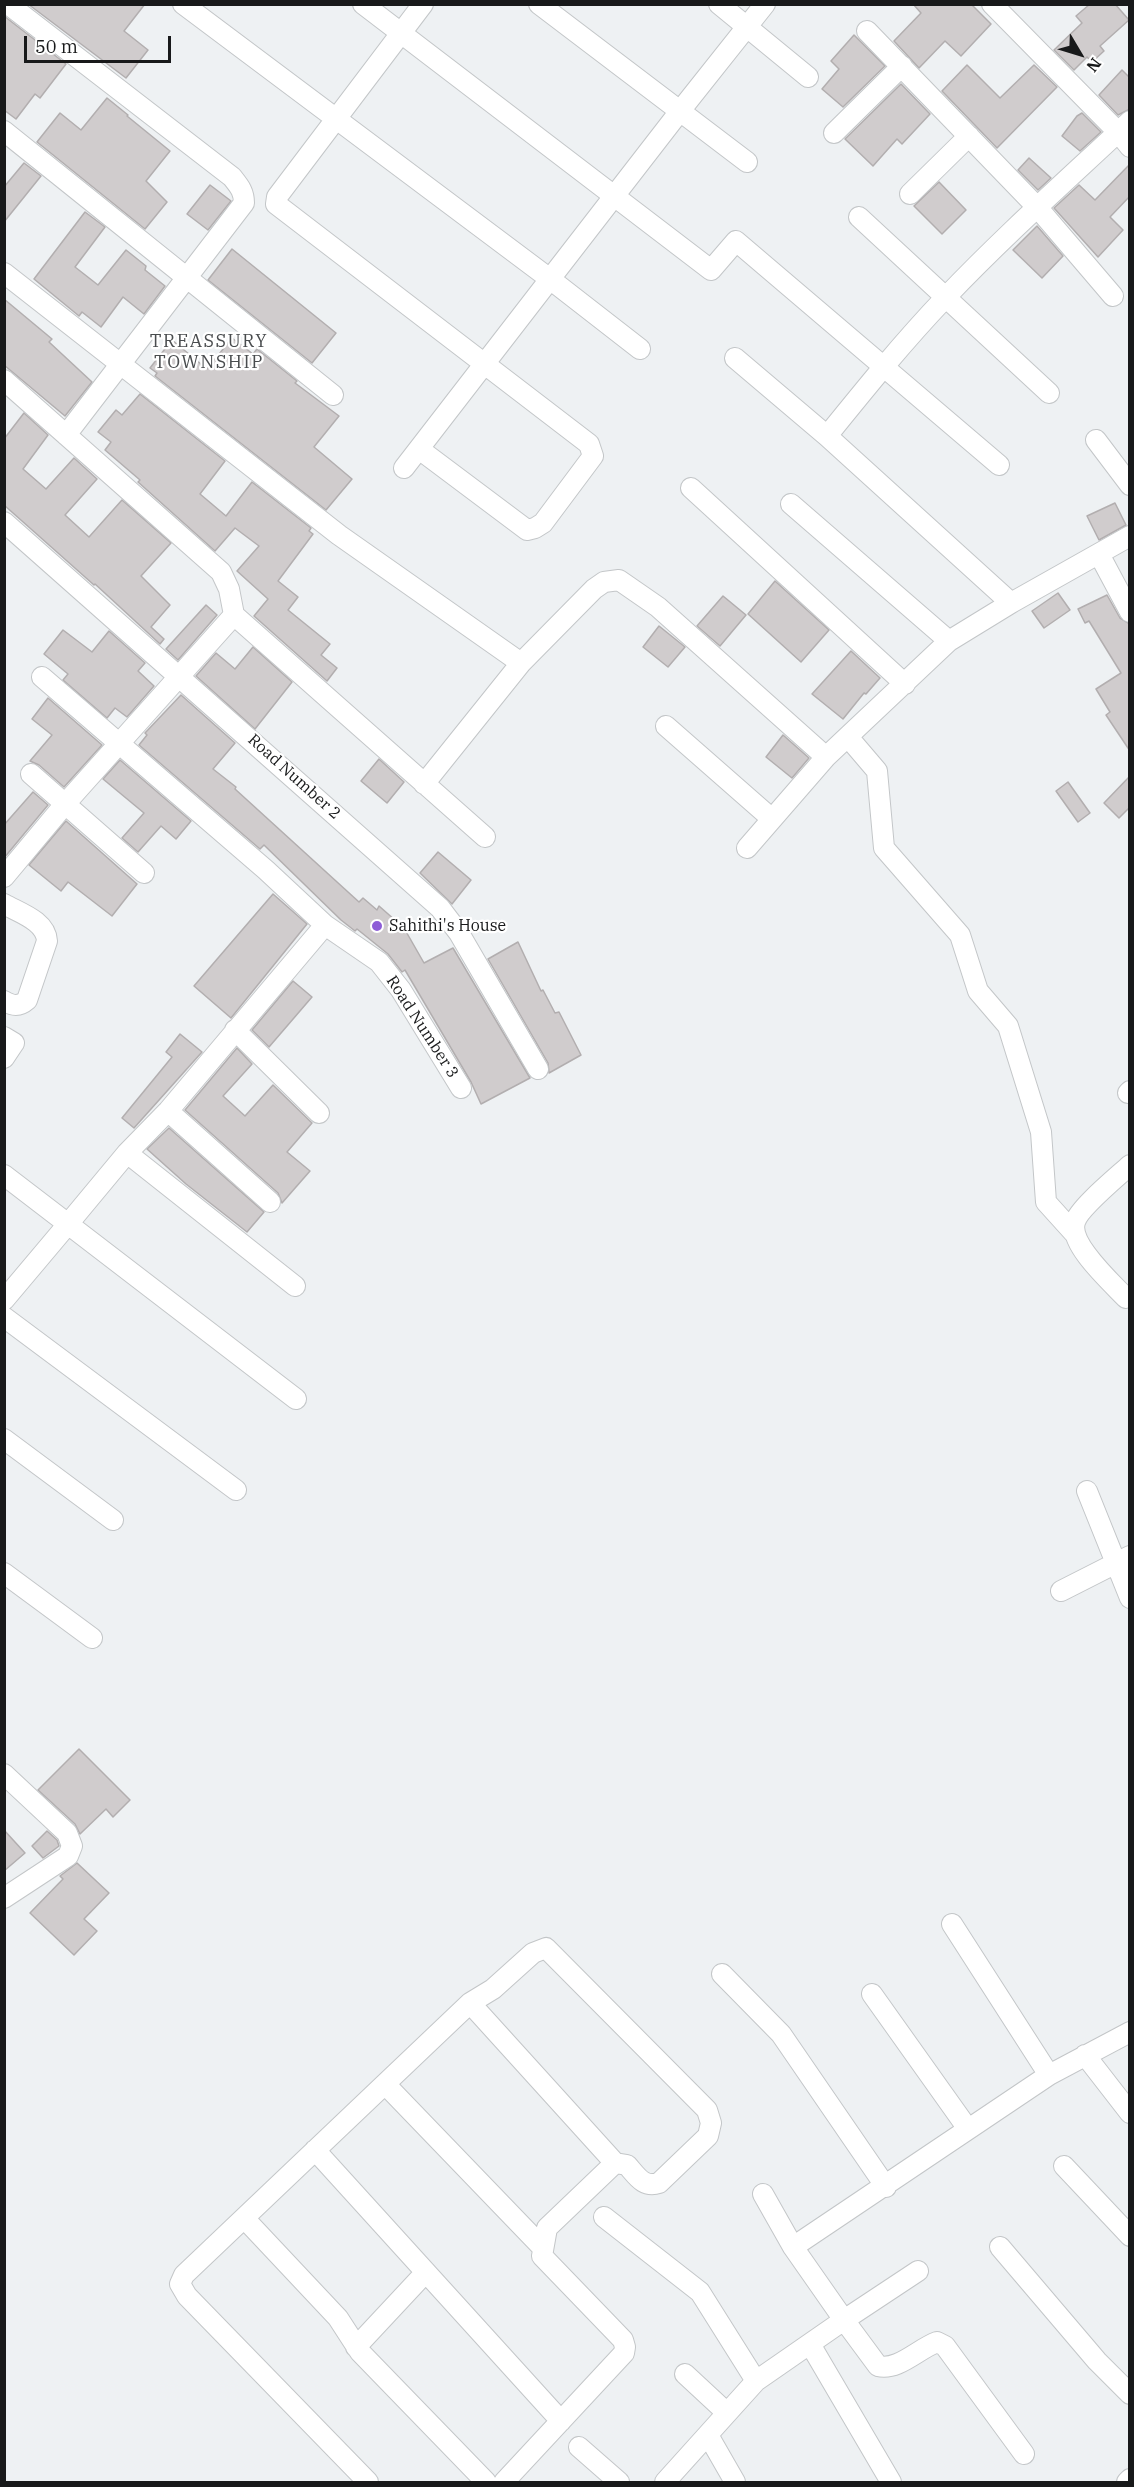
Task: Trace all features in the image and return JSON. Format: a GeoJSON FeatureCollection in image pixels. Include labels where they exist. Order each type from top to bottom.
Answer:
{"type":"FeatureCollection","features":[{"type":"Feature","properties":{"kind":"street"},"geometry":{"type":"LineString","coordinates":[[8,4],[232,177],[242,190],[244,203],[66,435]]}},
{"type":"Feature","properties":{"kind":"street"},"geometry":{"type":"LineString","coordinates":[[183,4],[640,349]]}},
{"type":"Feature","properties":{"kind":"street"},"geometry":{"type":"LineString","coordinates":[[363,4],[711,270],[736,241],[999,465]]}},
{"type":"Feature","properties":{"kind":"street"},"geometry":{"type":"LineString","coordinates":[[419,449],[520,527],[527,530],[543,523],[593,456],[591,447],[278,206],[277,197],[423,4]]}},
{"type":"Feature","properties":{"kind":"street"},"geometry":{"type":"LineString","coordinates":[[538,4],[747,162]]}},
{"type":"Feature","properties":{"kind":"street"},"geometry":{"type":"LineString","coordinates":[[719,4],[808,77]]}},
{"type":"Feature","properties":{"kind":"street"},"geometry":{"type":"LineString","coordinates":[[404,468],[765,4]]}},
{"type":"Feature","properties":{"kind":"street"},"geometry":{"type":"LineString","coordinates":[[827,436],[882,367],[945,299],[1037,207],[1126,134],[992,4]]}},
{"type":"Feature","properties":{"kind":"street"},"geometry":{"type":"LineString","coordinates":[[867,31],[1037,207],[1113,296]]}},
{"type":"Feature","properties":{"kind":"street"},"geometry":{"type":"LineString","coordinates":[[834,133],[902,66]]}},
{"type":"Feature","properties":{"kind":"street"},"geometry":{"type":"LineString","coordinates":[[4,132],[333,394]]}},
{"type":"Feature","properties":{"kind":"street"},"geometry":{"type":"LineString","coordinates":[[910,194],[969,136]]}},
{"type":"Feature","properties":{"kind":"street"},"geometry":{"type":"LineString","coordinates":[[859,217],[1049,393]]}},
{"type":"Feature","properties":{"kind":"street"},"geometry":{"type":"LineString","coordinates":[[4,273],[339,535],[521,663]]}},
{"type":"Feature","properties":{"kind":"street"},"geometry":{"type":"LineString","coordinates":[[735,358],[827,436],[1011,603]]}},
{"type":"Feature","properties":{"kind":"street"},"geometry":{"type":"LineString","coordinates":[[4,380],[221,572],[229,589],[234,615],[485,837]]}},
{"type":"Feature","properties":{"kind":"street"},"geometry":{"type":"LineString","coordinates":[[1096,440],[1130,485]]}},
{"type":"Feature","properties":{"kind":"street"},"geometry":{"type":"LineString","coordinates":[[691,488],[905,684]]}},
{"type":"Feature","properties":{"kind":"street"},"geometry":{"type":"LineString","coordinates":[[790,504],[949,641]]}},
{"type":"Feature","properties":{"kind":"street","name":"Road Number 2"},"geometry":{"type":"LineString","coordinates":[[4,522],[180,675],[440,908],[459,933],[538,1069]]}},
{"type":"Feature","properties":{"kind":"street"},"geometry":{"type":"LineString","coordinates":[[747,848],[826,757],[949,641],[1130,536]]}},
{"type":"Feature","properties":{"kind":"street"},"geometry":{"type":"LineString","coordinates":[[1099,554],[1130,612]]}},
{"type":"Feature","properties":{"kind":"street"},"geometry":{"type":"LineString","coordinates":[[424,783],[521,663],[594,589],[604,582],[620,580],[658,607],[826,757]]}},
{"type":"Feature","properties":{"kind":"street"},"geometry":{"type":"LineString","coordinates":[[4,877],[65,804],[234,615]]}},
{"type":"Feature","properties":{"kind":"street","name":"Road Number 3"},"geometry":{"type":"LineString","coordinates":[[42,677],[120,742],[325,925],[380,962],[401,990],[461,1088]]}},
{"type":"Feature","properties":{"kind":"street"},"geometry":{"type":"LineString","coordinates":[[666,726],[772,819]]}},
{"type":"Feature","properties":{"kind":"street"},"geometry":{"type":"LineString","coordinates":[[848,737],[878,771],[884,848],[960,935],[978,991],[1008,1026],[1041,1132],[1046,1202],[1074,1233],[1079,1246],[1126,1298]]}},
{"type":"Feature","properties":{"kind":"street"},"geometry":{"type":"LineString","coordinates":[[31,774],[144,873]]}},
{"type":"Feature","properties":{"kind":"street"},"geometry":{"type":"LineString","coordinates":[[4,904],[42,926],[47,934],[47,941],[27,1000],[22,1005],[13,1006],[4,1001]]}},
{"type":"Feature","properties":{"kind":"street"},"geometry":{"type":"LineString","coordinates":[[4,1300],[127,1153],[168,1111],[325,925]]}},
{"type":"Feature","properties":{"kind":"street"},"geometry":{"type":"LineString","coordinates":[[235,1030],[319,1113]]}},
{"type":"Feature","properties":{"kind":"street"},"geometry":{"type":"LineString","coordinates":[[4,1037],[14,1043],[4,1058]]}},
{"type":"Feature","properties":{"kind":"street"},"geometry":{"type":"LineString","coordinates":[[168,1111],[270,1202]]}},
{"type":"Feature","properties":{"kind":"street"},"geometry":{"type":"LineString","coordinates":[[127,1153],[295,1286]]}},
{"type":"Feature","properties":{"kind":"street"},"geometry":{"type":"LineString","coordinates":[[1074,1233],[1075,1222],[1082,1210],[1130,1165]]}},
{"type":"Feature","properties":{"kind":"street"},"geometry":{"type":"LineString","coordinates":[[4,1175],[296,1399]]}},
{"type":"Feature","properties":{"kind":"street"},"geometry":{"type":"LineString","coordinates":[[4,1317],[236,1490]]}},
{"type":"Feature","properties":{"kind":"street"},"geometry":{"type":"LineString","coordinates":[[4,1439],[113,1520]]}},
{"type":"Feature","properties":{"kind":"street"},"geometry":{"type":"LineString","coordinates":[[1088,1491],[1122,1559],[1130,1598]]}},
{"type":"Feature","properties":{"kind":"street"},"geometry":{"type":"LineString","coordinates":[[1061,1591],[1122,1559]]}},
{"type":"Feature","properties":{"kind":"street"},"geometry":{"type":"LineString","coordinates":[[4,1573],[92,1638]]}},
{"type":"Feature","properties":{"kind":"street"},"geometry":{"type":"LineString","coordinates":[[4,1774],[67,1833],[72,1846],[68,1856],[8,1892]]}},
{"type":"Feature","properties":{"kind":"street"},"geometry":{"type":"LineString","coordinates":[[952,1924],[1049,2074]]}},
{"type":"Feature","properties":{"kind":"street"},"geometry":{"type":"LineString","coordinates":[[365,2482],[187,2295],[180,2284],[184,2275],[470,2003],[493,1989],[533,1953],[546,1948],[707,2110],[711,2123],[708,2136],[659,2183],[645,2185],[627,2165],[615,2163],[470,2003]]}},
{"type":"Feature","properties":{"kind":"street"},"geometry":{"type":"LineString","coordinates":[[722,1974],[781,2034],[886,2187]]}},
{"type":"Feature","properties":{"kind":"street"},"geometry":{"type":"LineString","coordinates":[[872,1994],[968,2129]]}},
{"type":"Feature","properties":{"kind":"street"},"geometry":{"type":"LineString","coordinates":[[793,2247],[886,2187],[1049,2074],[1130,2032]]}},
{"type":"Feature","properties":{"kind":"street"},"geometry":{"type":"LineString","coordinates":[[1085,2055],[1130,2113]]}},
{"type":"Feature","properties":{"kind":"street"},"geometry":{"type":"LineString","coordinates":[[386,2084],[543,2248]]}},
{"type":"Feature","properties":{"kind":"street"},"geometry":{"type":"LineString","coordinates":[[315,2150],[561,2421]]}},
{"type":"Feature","properties":{"kind":"street"},"geometry":{"type":"LineString","coordinates":[[504,2482],[624,2353],[623,2340],[546,2263],[542,2256],[547,2228],[615,2163]]}},
{"type":"Feature","properties":{"kind":"street"},"geometry":{"type":"LineString","coordinates":[[1064,2166],[1130,2236]]}},
{"type":"Feature","properties":{"kind":"street"},"geometry":{"type":"LineString","coordinates":[[763,2194],[793,2247],[878,2366],[886,2368],[895,2365],[937,2342],[945,2346],[1024,2454]]}},
{"type":"Feature","properties":{"kind":"street"},"geometry":{"type":"LineString","coordinates":[[604,2217],[700,2292],[756,2381]]}},
{"type":"Feature","properties":{"kind":"street"},"geometry":{"type":"LineString","coordinates":[[244,2218],[338,2318],[356,2347],[486,2482]]}},
{"type":"Feature","properties":{"kind":"street"},"geometry":{"type":"LineString","coordinates":[[1000,2247],[1097,2361],[1130,2394]]}},
{"type":"Feature","properties":{"kind":"street"},"geometry":{"type":"LineString","coordinates":[[665,2482],[756,2381],[918,2271]]}},
{"type":"Feature","properties":{"kind":"street"},"geometry":{"type":"LineString","coordinates":[[356,2347],[426,2272]]}},
{"type":"Feature","properties":{"kind":"street"},"geometry":{"type":"LineString","coordinates":[[810,2344],[891,2482]]}},
{"type":"Feature","properties":{"kind":"street"},"geometry":{"type":"LineString","coordinates":[[685,2374],[728,2413]]}},
{"type":"Feature","properties":{"kind":"street"},"geometry":{"type":"LineString","coordinates":[[708,2434],[735,2482]]}},
{"type":"Feature","properties":{"kind":"street"},"geometry":{"type":"LineString","coordinates":[[579,2447],[619,2482]]}},
{"type":"Feature","properties":{"kind":"building"},"geometry":{"type":"Polygon","coordinates":[[[28,4],[145,4],[124,31],[148,50],[126,78],[28,4]]]}},
{"type":"Feature","properties":{"kind":"building"},"geometry":{"type":"Polygon","coordinates":[[[913,4],[971,4],[991,24],[961,56],[945,41],[919,68],[894,41],[921,13],[913,4]]]}},
{"type":"Feature","properties":{"kind":"building"},"geometry":{"type":"Polygon","coordinates":[[[1090,4],[1115,4],[1129,20],[1100,46],[1104,51],[1092,62],[1087,57],[1074,70],[1054,50],[1082,23],[1076,16],[1090,4]]]}},
{"type":"Feature","properties":{"kind":"building"},"geometry":{"type":"Polygon","coordinates":[[[4,16],[66,64],[40,98],[35,94],[16,119],[4,110],[4,16]]]}},
{"type":"Feature","properties":{"kind":"building"},"geometry":{"type":"Polygon","coordinates":[[[854,35],[885,66],[843,107],[822,89],[839,69],[831,61],[854,35]]]}},
{"type":"Feature","properties":{"kind":"building"},"geometry":{"type":"Polygon","coordinates":[[[967,65],[1000,98],[1034,65],[1057,87],[997,148],[942,91],[967,65]]]}},
{"type":"Feature","properties":{"kind":"building"},"geometry":{"type":"Polygon","coordinates":[[[1122,70],[1130,78],[1130,109],[1118,115],[1099,95],[1122,70]]]}},
{"type":"Feature","properties":{"kind":"building"},"geometry":{"type":"Polygon","coordinates":[[[901,84],[930,114],[902,144],[897,139],[873,166],[845,139],[901,84]]]}},
{"type":"Feature","properties":{"kind":"building"},"geometry":{"type":"Polygon","coordinates":[[[107,98],[170,151],[146,181],[167,202],[145,229],[37,142],[60,113],[81,130],[107,98]]]}},
{"type":"Feature","properties":{"kind":"building"},"geometry":{"type":"Polygon","coordinates":[[[1082,113],[1101,132],[1080,151],[1062,136],[1077,116],[1082,113]]]}},
{"type":"Feature","properties":{"kind":"building"},"geometry":{"type":"Polygon","coordinates":[[[1029,158],[1051,178],[1038,190],[1018,170],[1029,158]]]}},
{"type":"Feature","properties":{"kind":"building"},"geometry":{"type":"Polygon","coordinates":[[[24,163],[41,176],[4,222],[4,187],[24,163]]]}},
{"type":"Feature","properties":{"kind":"building"},"geometry":{"type":"Polygon","coordinates":[[[1130,164],[1130,196],[1110,217],[1123,230],[1098,257],[1054,208],[1079,185],[1095,200],[1130,164]]]}},
{"type":"Feature","properties":{"kind":"building"},"geometry":{"type":"Polygon","coordinates":[[[939,182],[966,210],[942,234],[914,206],[939,182]]]}},
{"type":"Feature","properties":{"kind":"building"},"geometry":{"type":"Polygon","coordinates":[[[210,185],[231,201],[208,230],[187,214],[210,185]]]}},
{"type":"Feature","properties":{"kind":"building"},"geometry":{"type":"Polygon","coordinates":[[[85,212],[105,227],[75,267],[98,285],[126,250],[146,266],[145,270],[165,286],[144,314],[123,297],[101,327],[82,312],[79,316],[34,279],[85,212]]]}},
{"type":"Feature","properties":{"kind":"building"},"geometry":{"type":"Polygon","coordinates":[[[1037,226],[1063,256],[1042,278],[1013,250],[1037,226]]]}},
{"type":"Feature","properties":{"kind":"building"},"geometry":{"type":"Polygon","coordinates":[[[232,249],[336,333],[312,363],[208,280],[232,249]]]}},
{"type":"Feature","properties":{"kind":"building"},"geometry":{"type":"Polygon","coordinates":[[[4,299],[52,339],[49,342],[92,382],[65,416],[4,365],[4,299]]]}},
{"type":"Feature","properties":{"kind":"building"},"geometry":{"type":"Polygon","coordinates":[[[232,338],[253,354],[257,349],[297,381],[295,383],[339,416],[314,447],[352,479],[326,510],[155,376],[157,373],[150,368],[172,340],[207,369],[232,338]]]}},
{"type":"Feature","properties":{"kind":"building"},"geometry":{"type":"Polygon","coordinates":[[[140,394],[225,461],[200,494],[226,516],[252,482],[311,528],[309,531],[313,534],[278,581],[298,597],[288,610],[330,644],[321,655],[337,668],[327,681],[254,616],[268,599],[237,571],[259,546],[235,528],[215,551],[105,450],[111,442],[98,432],[116,410],[122,415],[140,394]]]}},
{"type":"Feature","properties":{"kind":"building"},"geometry":{"type":"Polygon","coordinates":[[[24,413],[48,435],[23,469],[46,489],[74,458],[97,479],[65,515],[89,537],[122,500],[171,543],[141,576],[170,605],[151,627],[164,639],[160,644],[4,505],[4,439],[24,413]]]}},
{"type":"Feature","properties":{"kind":"building"},"geometry":{"type":"Polygon","coordinates":[[[1115,503],[1126,525],[1099,540],[1087,516],[1115,503]]]}},
{"type":"Feature","properties":{"kind":"building"},"geometry":{"type":"Polygon","coordinates":[[[775,581],[829,630],[801,662],[748,614],[775,581]]]}},
{"type":"Feature","properties":{"kind":"building"},"geometry":{"type":"Polygon","coordinates":[[[1058,593],[1070,610],[1044,628],[1032,611],[1058,593]]]}},
{"type":"Feature","properties":{"kind":"building"},"geometry":{"type":"Polygon","coordinates":[[[1107,595],[1120,618],[1130,624],[1130,751],[1106,715],[1110,712],[1096,689],[1121,673],[1089,621],[1085,623],[1078,609],[1107,595]]]}},
{"type":"Feature","properties":{"kind":"building"},"geometry":{"type":"Polygon","coordinates":[[[723,596],[746,615],[720,646],[697,626],[723,596]]]}},
{"type":"Feature","properties":{"kind":"building"},"geometry":{"type":"Polygon","coordinates":[[[206,605],[217,615],[178,660],[166,649],[206,605]]]}},
{"type":"Feature","properties":{"kind":"building"},"geometry":{"type":"Polygon","coordinates":[[[659,626],[685,647],[668,667],[643,647],[659,626]]]}},
{"type":"Feature","properties":{"kind":"building"},"geometry":{"type":"Polygon","coordinates":[[[63,630],[92,652],[109,631],[145,663],[138,671],[154,686],[127,717],[115,708],[107,718],[63,680],[68,674],[44,654],[63,630]]]}},
{"type":"Feature","properties":{"kind":"building"},"geometry":{"type":"Polygon","coordinates":[[[253,647],[292,682],[255,729],[196,676],[216,653],[235,669],[253,647]]]}},
{"type":"Feature","properties":{"kind":"building"},"geometry":{"type":"Polygon","coordinates":[[[851,651],[880,678],[866,694],[864,693],[843,719],[812,694],[851,651]]]}},
{"type":"Feature","properties":{"kind":"building"},"geometry":{"type":"Polygon","coordinates":[[[181,695],[235,743],[213,769],[236,787],[235,789],[359,902],[363,898],[377,910],[379,906],[404,928],[424,963],[453,948],[530,1078],[481,1104],[471,1082],[405,970],[402,972],[388,954],[357,929],[355,931],[341,920],[264,845],[260,849],[139,745],[147,735],[145,733],[181,695]]]}},
{"type":"Feature","properties":{"kind":"building"},"geometry":{"type":"Polygon","coordinates":[[[48,698],[102,745],[64,787],[39,765],[30,761],[52,735],[32,719],[48,698]]]}},
{"type":"Feature","properties":{"kind":"building"},"geometry":{"type":"Polygon","coordinates":[[[783,735],[809,758],[792,778],[766,757],[783,735]]]}},
{"type":"Feature","properties":{"kind":"building"},"geometry":{"type":"Polygon","coordinates":[[[379,759],[404,782],[387,803],[361,781],[379,759]]]}},
{"type":"Feature","properties":{"kind":"building"},"geometry":{"type":"Polygon","coordinates":[[[120,760],[191,821],[176,839],[161,826],[138,852],[122,838],[144,813],[103,779],[120,760]]]}},
{"type":"Feature","properties":{"kind":"building"},"geometry":{"type":"Polygon","coordinates":[[[1130,776],[1130,807],[1119,818],[1104,803],[1130,776]]]}},
{"type":"Feature","properties":{"kind":"building"},"geometry":{"type":"Polygon","coordinates":[[[1068,782],[1090,813],[1078,822],[1056,791],[1068,782]]]}},
{"type":"Feature","properties":{"kind":"building"},"geometry":{"type":"Polygon","coordinates":[[[33,792],[48,805],[4,858],[4,825],[33,792]]]}},
{"type":"Feature","properties":{"kind":"building"},"geometry":{"type":"Polygon","coordinates":[[[66,821],[137,884],[112,916],[68,882],[61,891],[29,865],[66,821]]]}},
{"type":"Feature","properties":{"kind":"building"},"geometry":{"type":"Polygon","coordinates":[[[438,852],[471,880],[452,904],[420,873],[438,852]]]}},
{"type":"Feature","properties":{"kind":"building"},"geometry":{"type":"Polygon","coordinates":[[[273,894],[307,924],[231,1018],[194,986],[273,894]]]}},
{"type":"Feature","properties":{"kind":"building"},"geometry":{"type":"Polygon","coordinates":[[[518,942],[541,991],[543,990],[555,1013],[559,1012],[581,1055],[549,1073],[548,1063],[488,959],[518,942]]]}},
{"type":"Feature","properties":{"kind":"building"},"geometry":{"type":"Polygon","coordinates":[[[293,981],[312,997],[269,1047],[252,1030],[293,981]]]}},
{"type":"Feature","properties":{"kind":"building"},"geometry":{"type":"Polygon","coordinates":[[[180,1034],[202,1052],[134,1128],[122,1118],[172,1057],[166,1052],[180,1034]]]}},
{"type":"Feature","properties":{"kind":"building"},"geometry":{"type":"Polygon","coordinates":[[[237,1048],[252,1064],[223,1096],[245,1116],[273,1085],[312,1123],[287,1152],[310,1171],[282,1203],[278,1193],[185,1110],[237,1048]]]}},
{"type":"Feature","properties":{"kind":"building"},"geometry":{"type":"Polygon","coordinates":[[[169,1128],[264,1212],[247,1232],[186,1184],[147,1149],[169,1128]]]}},
{"type":"Feature","properties":{"kind":"building"},"geometry":{"type":"Polygon","coordinates":[[[79,1749],[130,1800],[113,1817],[106,1809],[80,1834],[75,1824],[38,1790],[79,1749]]]}},
{"type":"Feature","properties":{"kind":"building"},"geometry":{"type":"Polygon","coordinates":[[[4,1830],[25,1853],[4,1871],[4,1830]]]}},
{"type":"Feature","properties":{"kind":"building"},"geometry":{"type":"Polygon","coordinates":[[[47,1831],[57,1840],[59,1846],[43,1858],[32,1846],[47,1831]]]}},
{"type":"Feature","properties":{"kind":"building"},"geometry":{"type":"Polygon","coordinates":[[[77,1863],[109,1893],[84,1919],[97,1931],[74,1955],[30,1913],[63,1879],[60,1876],[77,1863]]]}},
{"type":"Feature","properties":{"kind":"place","name":"Sahithi's House"},"geometry":{"type":"Point","coordinates":[377,926]}},
{"type":"Feature","properties":{"kind":"district","name":"TREASSURY TOWNSHIP"},"geometry":{"type":"Point","coordinates":[209,352]}}]}
